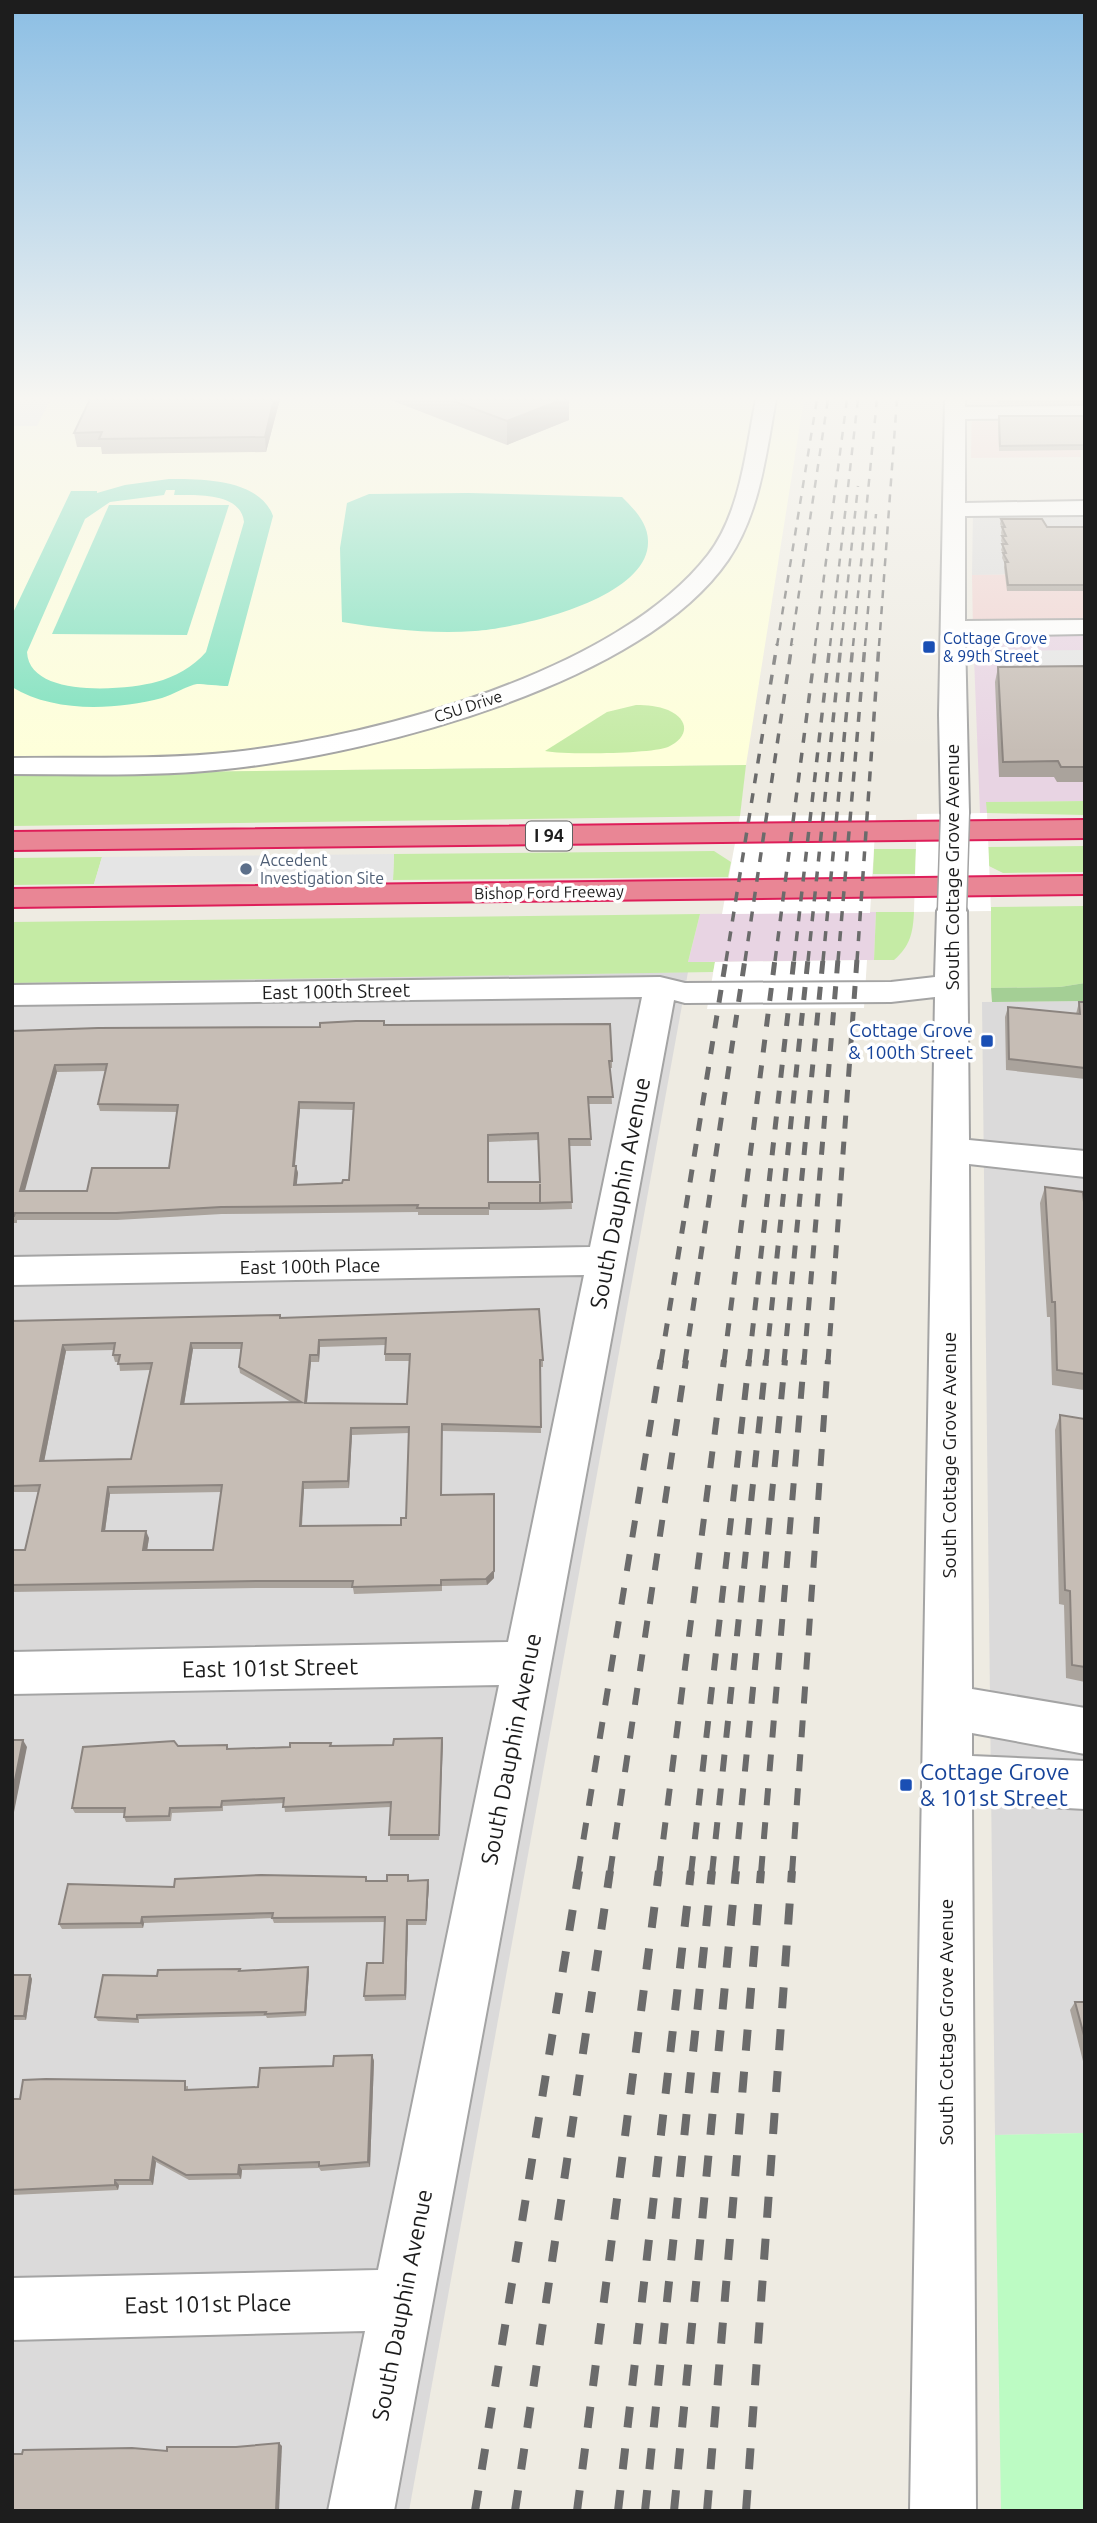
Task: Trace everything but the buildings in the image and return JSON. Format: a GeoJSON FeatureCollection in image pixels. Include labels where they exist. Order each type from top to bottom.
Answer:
{"type":"FeatureCollection","features":[{"type":"Feature","properties":{"kind":"highway","name":"I 94"},"geometry":{"type":"LineString","coordinates":[[12,841],[1085,829]]}},
{"type":"Feature","properties":{"kind":"highway","name":"Bishop Ford Freeway"},"geometry":{"type":"LineString","coordinates":[[12,898],[1085,885]]}},
{"type":"Feature","properties":{"kind":"highway"},"geometry":{"type":"LineString","coordinates":[[600,891],[714,901],[1085,897]]}},
{"type":"Feature","properties":{"kind":"street","name":"CSU Drive"},"geometry":{"type":"LineString","coordinates":[[12,766],[172,763],[287,753],[339,742],[497,698],[583,662],[650,623],[678,601],[718,559],[738,517]]}},
{"type":"Feature","properties":{"kind":"street","name":"South Cottage Grove Avenue"},"geometry":{"type":"LineString","coordinates":[[943,2511],[954,517]]}},
{"type":"Feature","properties":{"kind":"street"},"geometry":{"type":"LineString","coordinates":[[953,629],[1085,627]]}},
{"type":"Feature","properties":{"kind":"street","name":"East 100th Street"},"geometry":{"type":"LineString","coordinates":[[12,995],[660,987],[685,993],[877,992],[951,985]]}},
{"type":"Feature","properties":{"kind":"street","name":"South Dauphin Avenue"},"geometry":{"type":"LineString","coordinates":[[361,2511],[660,987]]}},
{"type":"Feature","properties":{"kind":"street"},"geometry":{"type":"LineString","coordinates":[[950,1150],[1085,1164]]}},
{"type":"Feature","properties":{"kind":"street","name":"East 100th Place"},"geometry":{"type":"LineString","coordinates":[[12,1271],[607,1261]]}},
{"type":"Feature","properties":{"kind":"street","name":"East 101st Street"},"geometry":{"type":"LineString","coordinates":[[12,1673],[528,1663]]}},
{"type":"Feature","properties":{"kind":"street"},"geometry":{"type":"LineString","coordinates":[[948,1707],[1085,1731]]}},
{"type":"Feature","properties":{"kind":"street"},"geometry":{"type":"LineString","coordinates":[[948,1778],[1085,1785]]}},
{"type":"Feature","properties":{"kind":"street","name":"East 101st Place"},"geometry":{"type":"LineString","coordinates":[[12,2309],[403,2300]]}},
{"type":"Feature","properties":{"kind":"shaded area"},"geometry":{"type":"Polygon","coordinates":[[[12,517],[785,517],[746,765],[12,774],[12,517]]]}},
{"type":"Feature","properties":{"kind":"shaded area"},"geometry":{"type":"Polygon","coordinates":[[[973,517],[1085,517],[1085,574],[972,575],[973,517]]]}},
{"type":"Feature","properties":{"kind":"shaded area"},"geometry":{"type":"Polygon","coordinates":[[[1085,574],[1085,631],[973,631],[972,575],[1085,574]]]}},
{"type":"Feature","properties":{"kind":"shaded area"},"geometry":{"type":"Polygon","coordinates":[[[973,631],[1085,631],[1085,801],[987,802],[987,813],[980,813],[973,631]]]}},
{"type":"Feature","properties":{"kind":"shaded area"},"geometry":{"type":"Polygon","coordinates":[[[1085,650],[1085,679],[1001,680],[1000,651],[1085,650]]]}},
{"type":"Feature","properties":{"kind":"shaded area","name":"Accedent Investigation Site"},"geometry":{"type":"Polygon","coordinates":[[[394,854],[393,880],[94,884],[102,857],[394,854]]]}},
{"type":"Feature","properties":{"kind":"shaded area"},"geometry":{"type":"Polygon","coordinates":[[[876,912],[874,960],[688,962],[700,914],[876,912]]]}},
{"type":"Feature","properties":{"kind":"shaded area"},"geometry":{"type":"Polygon","coordinates":[[[688,972],[409,2511],[12,2511],[12,982],[688,972]]]}},
{"type":"Feature","properties":{"kind":"shaded area"},"geometry":{"type":"Polygon","coordinates":[[[1085,1001],[1085,2133],[995,2135],[982,1002],[1085,1001]]]}},
{"type":"Feature","properties":{"kind":"green space"},"geometry":{"type":"Polygon","coordinates":[[[59,517],[88,517],[27,652],[32,667],[44,678],[81,688],[124,687],[163,680],[189,667],[206,652],[244,522],[242,517],[273,517],[228,686],[197,684],[162,698],[105,707],[47,701],[12,687],[12,615],[59,517]]]}},
{"type":"Feature","properties":{"kind":"green space"},"geometry":{"type":"Polygon","coordinates":[[[104,517],[225,517],[187,635],[52,634],[104,517]]]}},
{"type":"Feature","properties":{"kind":"green space"},"geometry":{"type":"Polygon","coordinates":[[[345,517],[640,517],[646,528],[648,541],[643,561],[628,579],[578,607],[495,629],[441,632],[342,622],[340,548],[345,517]]]}},
{"type":"Feature","properties":{"kind":"green space"},"geometry":{"type":"Polygon","coordinates":[[[636,705],[660,708],[675,714],[683,723],[683,734],[668,747],[644,751],[545,751],[607,712],[636,705]]]}},
{"type":"Feature","properties":{"kind":"green space"},"geometry":{"type":"Polygon","coordinates":[[[746,765],[740,816],[12,826],[12,774],[746,765]]]}},
{"type":"Feature","properties":{"kind":"green space"},"geometry":{"type":"Polygon","coordinates":[[[1085,801],[1085,815],[987,813],[986,802],[1085,801]]]}},
{"type":"Feature","properties":{"kind":"green space"},"geometry":{"type":"Polygon","coordinates":[[[1085,846],[1085,872],[1003,873],[989,866],[988,847],[1085,846]]]}},
{"type":"Feature","properties":{"kind":"green space"},"geometry":{"type":"Polygon","coordinates":[[[874,849],[916,849],[915,874],[873,874],[874,849]]]}},
{"type":"Feature","properties":{"kind":"green space"},"geometry":{"type":"Polygon","coordinates":[[[714,851],[731,862],[728,877],[393,880],[394,854],[714,851]]]}},
{"type":"Feature","properties":{"kind":"green space"},"geometry":{"type":"Polygon","coordinates":[[[102,857],[94,884],[12,885],[12,858],[102,857]]]}},
{"type":"Feature","properties":{"kind":"green space"},"geometry":{"type":"Polygon","coordinates":[[[1085,906],[1085,983],[1060,987],[991,988],[991,907],[1085,906]]]}},
{"type":"Feature","properties":{"kind":"green space"},"geometry":{"type":"Polygon","coordinates":[[[876,912],[914,912],[910,939],[894,960],[874,960],[876,912]]]}},
{"type":"Feature","properties":{"kind":"green space"},"geometry":{"type":"Polygon","coordinates":[[[700,914],[688,962],[715,962],[713,972],[12,983],[12,922],[700,914]]]}},
{"type":"Feature","properties":{"kind":"green space"},"geometry":{"type":"Polygon","coordinates":[[[1085,983],[1085,1001],[992,1002],[991,988],[1060,987],[1085,983]]]}},
{"type":"Feature","properties":{"kind":"green space"},"geometry":{"type":"Polygon","coordinates":[[[1085,2133],[1085,2511],[1001,2511],[995,2135],[1085,2133]]]}},
{"type":"Feature","properties":{"kind":"pier"},"geometry":{"type":"Polygon","coordinates":[[[987,813],[991,911],[914,912],[917,814],[987,813]]]}},
{"type":"Feature","properties":{"kind":"pier"},"geometry":{"type":"Polygon","coordinates":[[[876,815],[870,913],[722,914],[740,816],[876,815]]]}},
{"type":"Feature","properties":{"kind":"pier"},"geometry":{"type":"Polygon","coordinates":[[[867,960],[864,1008],[707,1009],[715,962],[867,960]]]}},
{"type":"Feature","properties":{"kind":"railway"},"geometry":{"type":"LineString","coordinates":[[777,646],[798,517]]}},
{"type":"Feature","properties":{"kind":"railway"},"geometry":{"type":"LineString","coordinates":[[791,646],[810,517]]}},
{"type":"Feature","properties":{"kind":"railway"},"geometry":{"type":"LineString","coordinates":[[815,646],[832,517]]}},
{"type":"Feature","properties":{"kind":"railway"},"geometry":{"type":"LineString","coordinates":[[830,646],[845,517]]}},
{"type":"Feature","properties":{"kind":"railway"},"geometry":{"type":"LineString","coordinates":[[841,646],[855,517]]}},
{"type":"Feature","properties":{"kind":"railway"},"geometry":{"type":"LineString","coordinates":[[853,646],[866,517]]}},
{"type":"Feature","properties":{"kind":"railway"},"geometry":{"type":"LineString","coordinates":[[865,646],[876,517]]}},
{"type":"Feature","properties":{"kind":"railway"},"geometry":{"type":"LineString","coordinates":[[879,646],[888,517]]}},
{"type":"Feature","properties":{"kind":"railway"},"geometry":{"type":"LineString","coordinates":[[726,961],[777,644]]}},
{"type":"Feature","properties":{"kind":"railway"},"geometry":{"type":"LineString","coordinates":[[745,961],[792,644]]}},
{"type":"Feature","properties":{"kind":"railway"},"geometry":{"type":"LineString","coordinates":[[775,961],[816,644]]}},
{"type":"Feature","properties":{"kind":"railway"},"geometry":{"type":"LineString","coordinates":[[794,961],[830,644]]}},
{"type":"Feature","properties":{"kind":"railway"},"geometry":{"type":"LineString","coordinates":[[808,961],[841,644]]}},
{"type":"Feature","properties":{"kind":"railway"},"geometry":{"type":"LineString","coordinates":[[823,961],[853,644]]}},
{"type":"Feature","properties":{"kind":"railway"},"geometry":{"type":"LineString","coordinates":[[838,961],[865,644]]}},
{"type":"Feature","properties":{"kind":"railway"},"geometry":{"type":"LineString","coordinates":[[857,961],[879,644]]}},
{"type":"Feature","properties":{"kind":"railway"},"geometry":{"type":"LineString","coordinates":[[661,1362],[726,959]]}},
{"type":"Feature","properties":{"kind":"railway"},"geometry":{"type":"LineString","coordinates":[[685,1362],[745,959]]}},
{"type":"Feature","properties":{"kind":"railway"},"geometry":{"type":"LineString","coordinates":[[724,1362],[775,959]]}},
{"type":"Feature","properties":{"kind":"railway"},"geometry":{"type":"LineString","coordinates":[[749,1362],[794,959]]}},
{"type":"Feature","properties":{"kind":"railway"},"geometry":{"type":"LineString","coordinates":[[766,1362],[808,959]]}},
{"type":"Feature","properties":{"kind":"railway"},"geometry":{"type":"LineString","coordinates":[[784,1362],[823,959]]}},
{"type":"Feature","properties":{"kind":"railway"},"geometry":{"type":"LineString","coordinates":[[804,1362],[838,959]]}},
{"type":"Feature","properties":{"kind":"railway"},"geometry":{"type":"LineString","coordinates":[[828,1362],[857,959]]}},
{"type":"Feature","properties":{"kind":"railway"},"geometry":{"type":"LineString","coordinates":[[578,1873],[661,1360]]}},
{"type":"Feature","properties":{"kind":"railway"},"geometry":{"type":"LineString","coordinates":[[610,1873],[686,1360]]}},
{"type":"Feature","properties":{"kind":"railway"},"geometry":{"type":"LineString","coordinates":[[659,1873],[724,1360]]}},
{"type":"Feature","properties":{"kind":"railway"},"geometry":{"type":"LineString","coordinates":[[691,1873],[749,1360]]}},
{"type":"Feature","properties":{"kind":"railway"},"geometry":{"type":"LineString","coordinates":[[712,1873],[766,1360]]}},
{"type":"Feature","properties":{"kind":"railway"},"geometry":{"type":"LineString","coordinates":[[735,1873],[785,1360]]}},
{"type":"Feature","properties":{"kind":"railway"},"geometry":{"type":"LineString","coordinates":[[761,1873],[804,1360]]}},
{"type":"Feature","properties":{"kind":"railway"},"geometry":{"type":"LineString","coordinates":[[792,1873],[828,1360]]}},
{"type":"Feature","properties":{"kind":"railway"},"geometry":{"type":"LineString","coordinates":[[475,2511],[579,1871]]}},
{"type":"Feature","properties":{"kind":"railway"},"geometry":{"type":"LineString","coordinates":[[515,2511],[610,1871]]}},
{"type":"Feature","properties":{"kind":"railway"},"geometry":{"type":"LineString","coordinates":[[577,2511],[659,1871]]}},
{"type":"Feature","properties":{"kind":"railway"},"geometry":{"type":"LineString","coordinates":[[618,2511],[691,1871]]}},
{"type":"Feature","properties":{"kind":"railway"},"geometry":{"type":"LineString","coordinates":[[645,2511],[712,1871]]}},
{"type":"Feature","properties":{"kind":"railway"},"geometry":{"type":"LineString","coordinates":[[674,2511],[736,1871]]}},
{"type":"Feature","properties":{"kind":"railway"},"geometry":{"type":"LineString","coordinates":[[707,2511],[761,1871]]}},
{"type":"Feature","properties":{"kind":"railway"},"geometry":{"type":"LineString","coordinates":[[746,2511],[792,1871]]}},
{"type":"Feature","properties":{"kind":"place","name":"Cottage Grove & 99th Street"},"geometry":{"type":"Point","coordinates":[929,647]}},
{"type":"Feature","properties":{"kind":"place","name":"Accedent Investigation Site"},"geometry":{"type":"Point","coordinates":[246,869]}},
{"type":"Feature","properties":{"kind":"place","name":"Cottage Grove & 100th Street"},"geometry":{"type":"Point","coordinates":[987,1041]}},
{"type":"Feature","properties":{"kind":"place","name":"Cottage Grove & 101st Street"},"geometry":{"type":"Point","coordinates":[906,1785]}}]}
